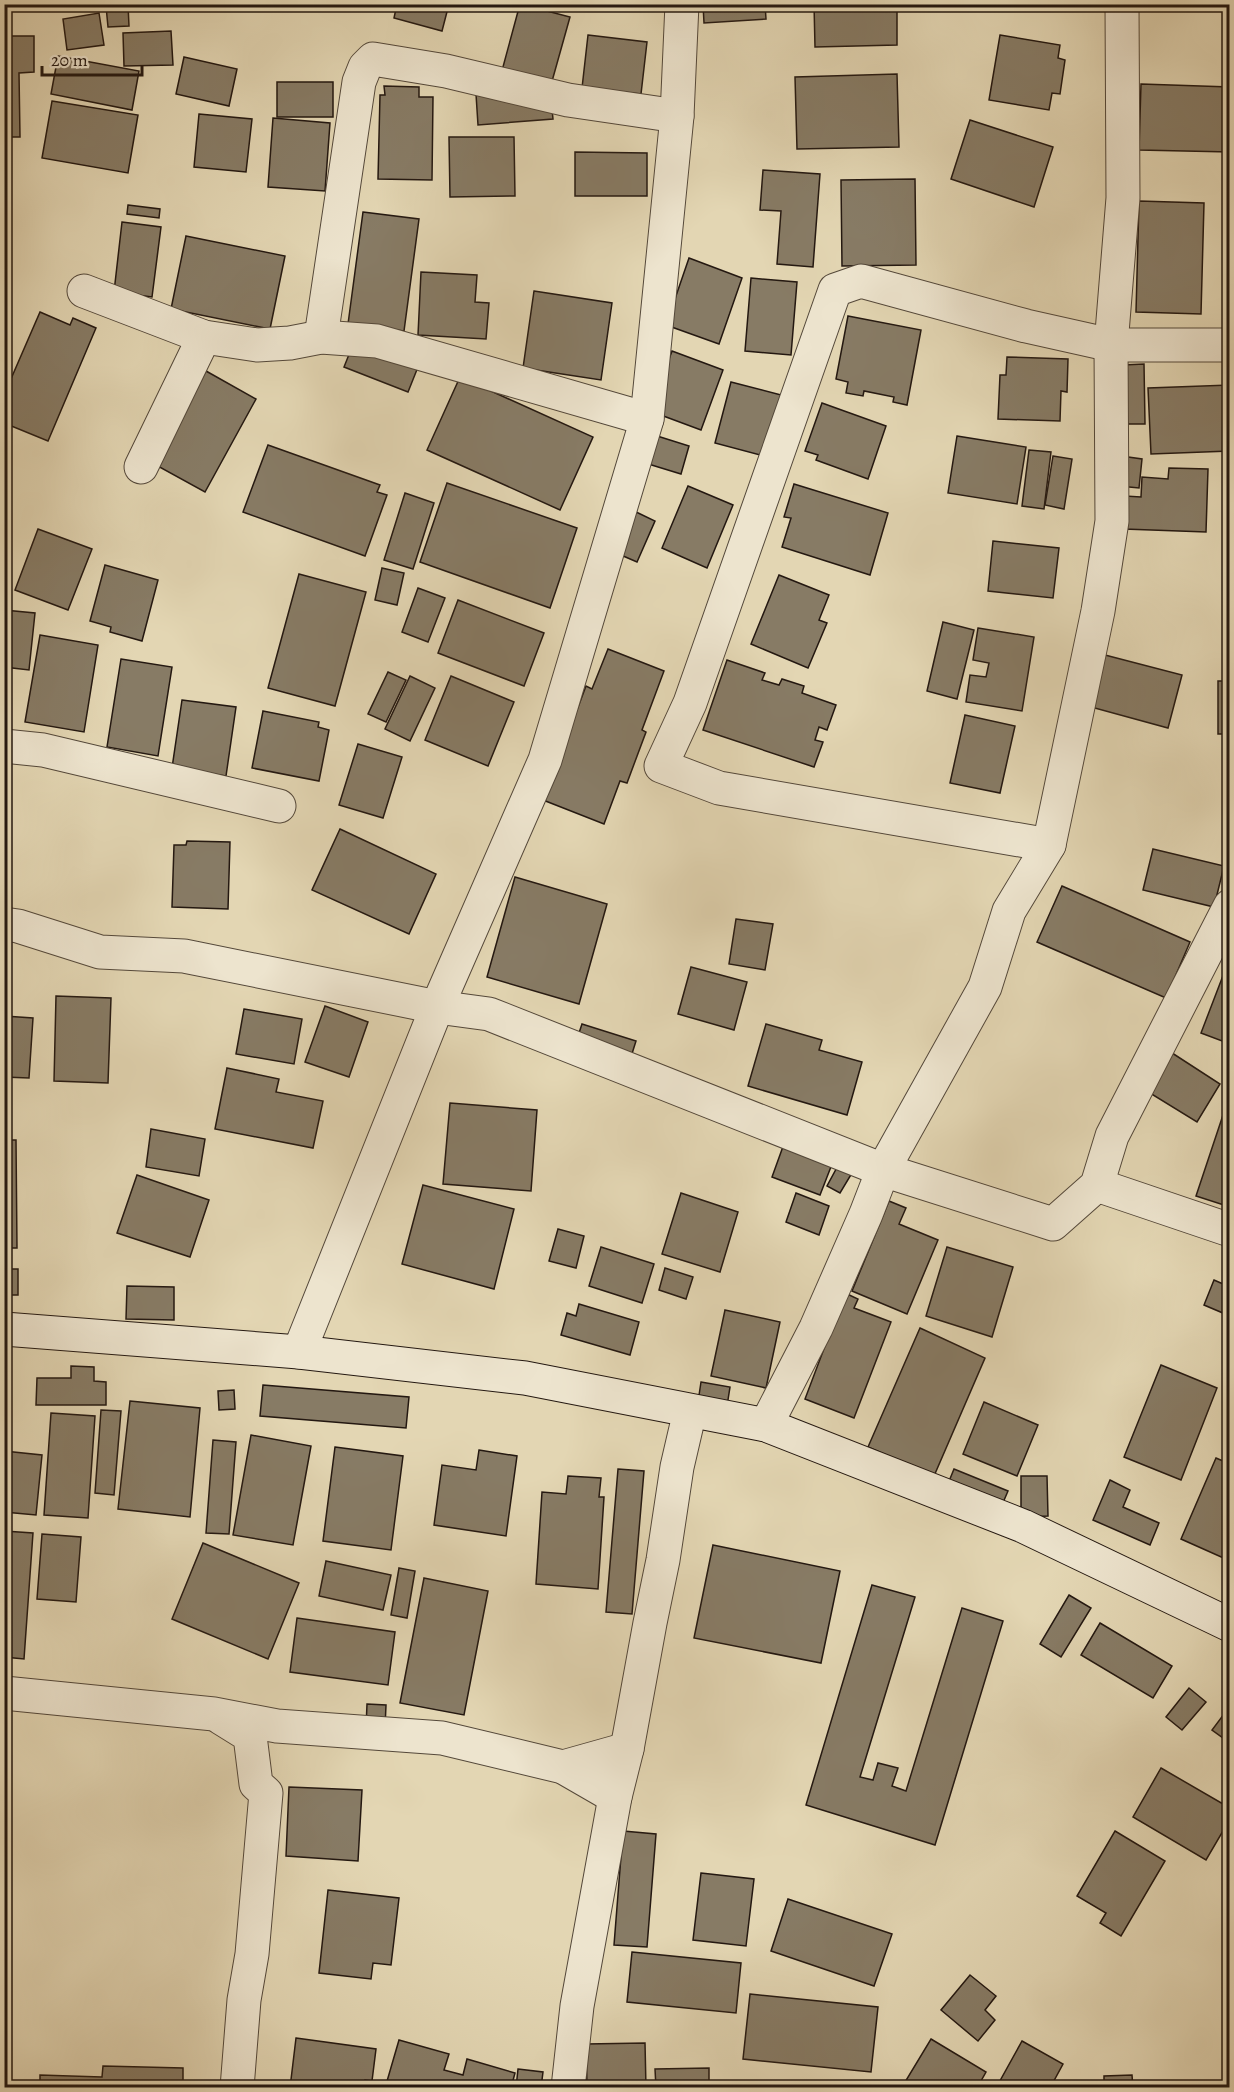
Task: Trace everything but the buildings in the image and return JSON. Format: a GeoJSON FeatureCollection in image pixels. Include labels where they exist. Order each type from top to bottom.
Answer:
{"type":"FeatureCollection","features":[{"type":"Feature","properties":{"kind":"street"},"geometry":{"type":"LineString","coordinates":[[299,1352],[437,1007],[544,760],[647,419],[677,116],[682,4]]}},
{"type":"Feature","properties":{"kind":"street"},"geometry":{"type":"LineString","coordinates":[[766,1425],[816,1328],[883,1170],[985,987],[1009,911],[1049,845],[1098,611],[1112,521],[1111,345],[1123,198],[1122,4]]}},
{"type":"Feature","properties":{"kind":"street"},"geometry":{"type":"LineString","coordinates":[[321,337],[359,82],[365,67],[373,59],[446,71],[568,100],[677,116]]}},
{"type":"Feature","properties":{"kind":"street"},"geometry":{"type":"LineString","coordinates":[[1049,845],[719,788],[661,766],[690,703],[836,290],[861,281],[1026,326],[1111,345],[1230,345]]}},
{"type":"Feature","properties":{"kind":"street"},"geometry":{"type":"LineString","coordinates":[[84,291],[204,337],[257,345],[290,343],[321,337],[377,341],[647,419]]}},
{"type":"Feature","properties":{"kind":"street"},"geometry":{"type":"LineString","coordinates":[[141,467],[204,337]]}},
{"type":"Feature","properties":{"kind":"street"},"geometry":{"type":"LineString","coordinates":[[4,746],[43,750],[279,806]]}},
{"type":"Feature","properties":{"kind":"street"},"geometry":{"type":"LineString","coordinates":[[4,924],[18,926],[100,952],[184,956],[437,1007],[489,1014],[883,1170],[1053,1224],[1097,1185],[1112,1136],[1230,906]]}},
{"type":"Feature","properties":{"kind":"street"},"geometry":{"type":"LineString","coordinates":[[1097,1185],[1230,1230]]}},
{"type":"Feature","properties":{"kind":"street"},"geometry":{"type":"LineString","coordinates":[[4,1329],[299,1352],[525,1378],[766,1425],[1023,1526],[1230,1625]]}},
{"type":"Feature","properties":{"kind":"street"},"geometry":{"type":"LineString","coordinates":[[568,2087],[577,2006],[615,1797],[627,1749],[663,1560],[677,1467],[690,1411]]}},
{"type":"Feature","properties":{"kind":"street"},"geometry":{"type":"LineString","coordinates":[[4,1693],[214,1714],[277,1726],[442,1738],[563,1767],[615,1797]]}},
{"type":"Feature","properties":{"kind":"street"},"geometry":{"type":"LineString","coordinates":[[214,1714],[250,1736],[256,1784],[266,1793]]}},
{"type":"Feature","properties":{"kind":"street"},"geometry":{"type":"LineString","coordinates":[[237,2088],[244,2000],[252,1954],[266,1793],[277,1726]]}},
{"type":"Feature","properties":{"kind":"street"},"geometry":{"type":"LineString","coordinates":[[563,1767],[627,1749]]}}]}
